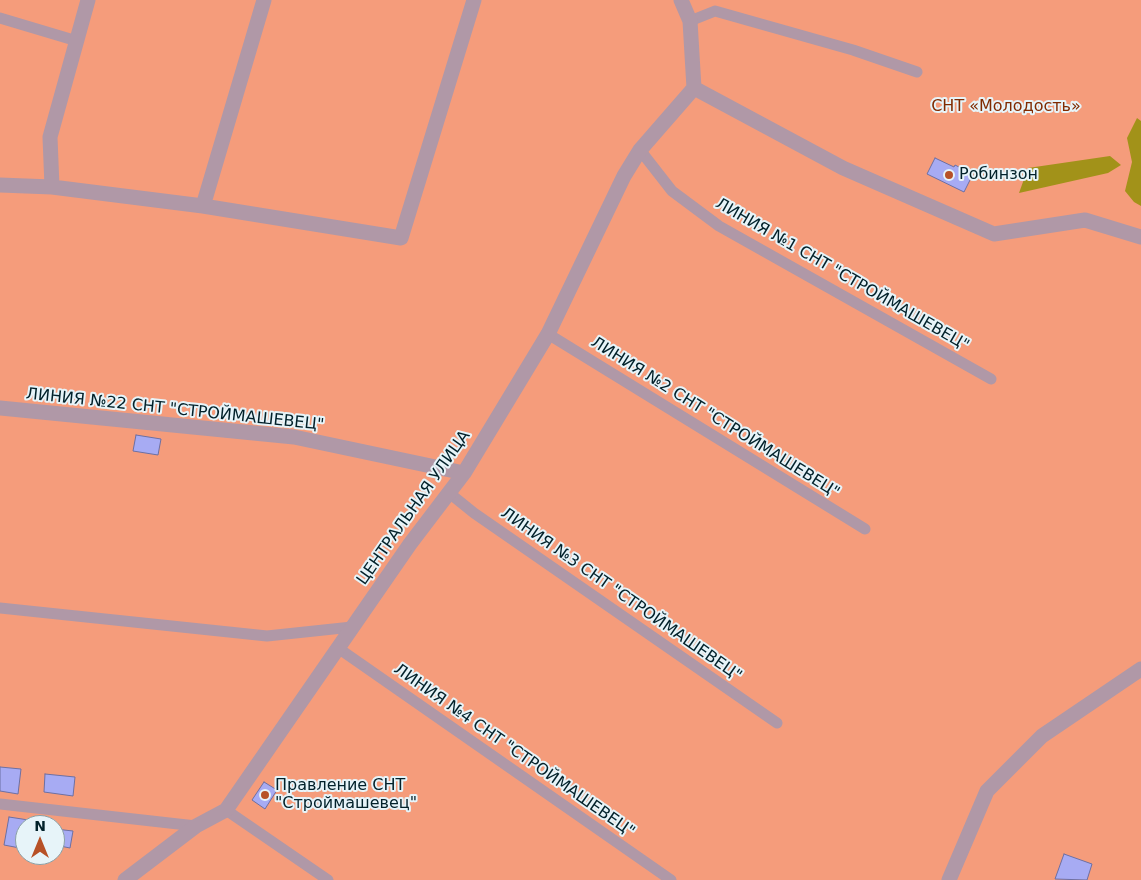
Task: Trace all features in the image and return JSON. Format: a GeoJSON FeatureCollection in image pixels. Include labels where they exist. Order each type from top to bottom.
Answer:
{"type":"FeatureCollection","features":[{"type":"Feature","properties":{"kind":"street"},"geometry":{"type":"LineString","coordinates":[[52,187],[50,136],[88,0]]}},
{"type":"Feature","properties":{"kind":"street"},"geometry":{"type":"LineString","coordinates":[[203,206],[264,0]]}},
{"type":"Feature","properties":{"kind":"street"},"geometry":{"type":"LineString","coordinates":[[0,185],[52,187],[203,206],[401,238],[474,0]]}},
{"type":"Feature","properties":{"kind":"street"},"geometry":{"type":"LineString","coordinates":[[681,0],[690,20],[694,88],[843,168],[994,234],[1085,220],[1141,237]]}},
{"type":"Feature","properties":{"kind":"street","name":"ЦЕНТРАЛЬНАЯ УЛИЦА"},"geometry":{"type":"LineString","coordinates":[[125,880],[196,826],[226,810],[410,544],[464,473],[548,334],[624,176],[640,150],[694,88]]}},
{"type":"Feature","properties":{"kind":"street","name":"ЛИНИЯ №22 СНТ \"СТРОЙМАШЕВЕЦ\""},"geometry":{"type":"LineString","coordinates":[[0,408],[294,438],[464,473]]}},
{"type":"Feature","properties":{"kind":"street"},"geometry":{"type":"LineString","coordinates":[[949,880],[987,791],[1042,736],[1141,669]]}},
{"type":"Feature","properties":{"kind":"lane"},"geometry":{"type":"LineString","coordinates":[[690,20],[715,11],[853,50],[917,72]]}},
{"type":"Feature","properties":{"kind":"lane"},"geometry":{"type":"LineString","coordinates":[[0,18],[77,41]]}},
{"type":"Feature","properties":{"kind":"lane","name":"ЛИНИЯ №1 СНТ \"СТРОЙМАШЕВЕЦ\""},"geometry":{"type":"LineString","coordinates":[[640,150],[672,191],[719,226],[991,379]]}},
{"type":"Feature","properties":{"kind":"lane","name":"ЛИНИЯ №2 СНТ \"СТРОЙМАШЕВЕЦ\""},"geometry":{"type":"LineString","coordinates":[[548,334],[865,529]]}},
{"type":"Feature","properties":{"kind":"lane","name":"ЛИНИЯ №3 СНТ \"СТРОЙМАШЕВЕЦ\""},"geometry":{"type":"LineString","coordinates":[[448,492],[777,723]]}},
{"type":"Feature","properties":{"kind":"lane"},"geometry":{"type":"LineString","coordinates":[[0,608],[267,636],[352,627]]}},
{"type":"Feature","properties":{"kind":"lane","name":"ЛИНИЯ №4 СНТ \"СТРОЙМАШЕВЕЦ\""},"geometry":{"type":"LineString","coordinates":[[338,648],[671,880]]}},
{"type":"Feature","properties":{"kind":"lane"},"geometry":{"type":"LineString","coordinates":[[0,804],[196,826]]}},
{"type":"Feature","properties":{"kind":"lane"},"geometry":{"type":"LineString","coordinates":[[226,810],[328,880]]}},
{"type":"Feature","properties":{"kind":"green space","name":"СНТ «Молодость»"},"geometry":{"type":"Polygon","coordinates":[[[0,0],[1141,0],[1141,880],[0,880],[0,0]]]}},
{"type":"Feature","properties":{"kind":"shaded area"},"geometry":{"type":"Polygon","coordinates":[[[1137,118],[1141,121],[1141,206],[1134,202],[1125,191],[1132,162],[1127,138],[1137,118]]]}},
{"type":"Feature","properties":{"kind":"shaded area"},"geometry":{"type":"Polygon","coordinates":[[[1110,156],[1121,165],[1108,173],[1019,193],[1028,168],[1110,156]]]}},
{"type":"Feature","properties":{"kind":"building"},"geometry":{"type":"Polygon","coordinates":[[[935,158],[973,174],[964,192],[927,174],[935,158]]]}},
{"type":"Feature","properties":{"kind":"building"},"geometry":{"type":"Polygon","coordinates":[[[136,435],[161,439],[158,455],[133,451],[136,435]]]}},
{"type":"Feature","properties":{"kind":"building"},"geometry":{"type":"Polygon","coordinates":[[[0,767],[21,769],[18,794],[0,791],[0,767]]]}},
{"type":"Feature","properties":{"kind":"building"},"geometry":{"type":"Polygon","coordinates":[[[45,774],[75,777],[73,796],[44,792],[45,774]]]}},
{"type":"Feature","properties":{"kind":"building","name":"Правление СНТ \"Строймашевец\""},"geometry":{"type":"Polygon","coordinates":[[[264,782],[277,790],[265,809],[252,800],[264,782]]]}},
{"type":"Feature","properties":{"kind":"building"},"geometry":{"type":"Polygon","coordinates":[[[9,817],[15,818],[15,847],[4,845],[9,817]]]}},
{"type":"Feature","properties":{"kind":"building"},"geometry":{"type":"Polygon","coordinates":[[[65,830],[73,831],[70,848],[65,847],[65,830]]]}},
{"type":"Feature","properties":{"kind":"building"},"geometry":{"type":"Polygon","coordinates":[[[1064,854],[1092,864],[1087,880],[1055,879],[1064,854]]]}},
{"type":"Feature","properties":{"kind":"place","name":"Робинзон"},"geometry":{"type":"Point","coordinates":[949,175]}},
{"type":"Feature","properties":{"kind":"place","name":"Правление СНТ \"Строймашевец\""},"geometry":{"type":"Point","coordinates":[265,795]}}]}
